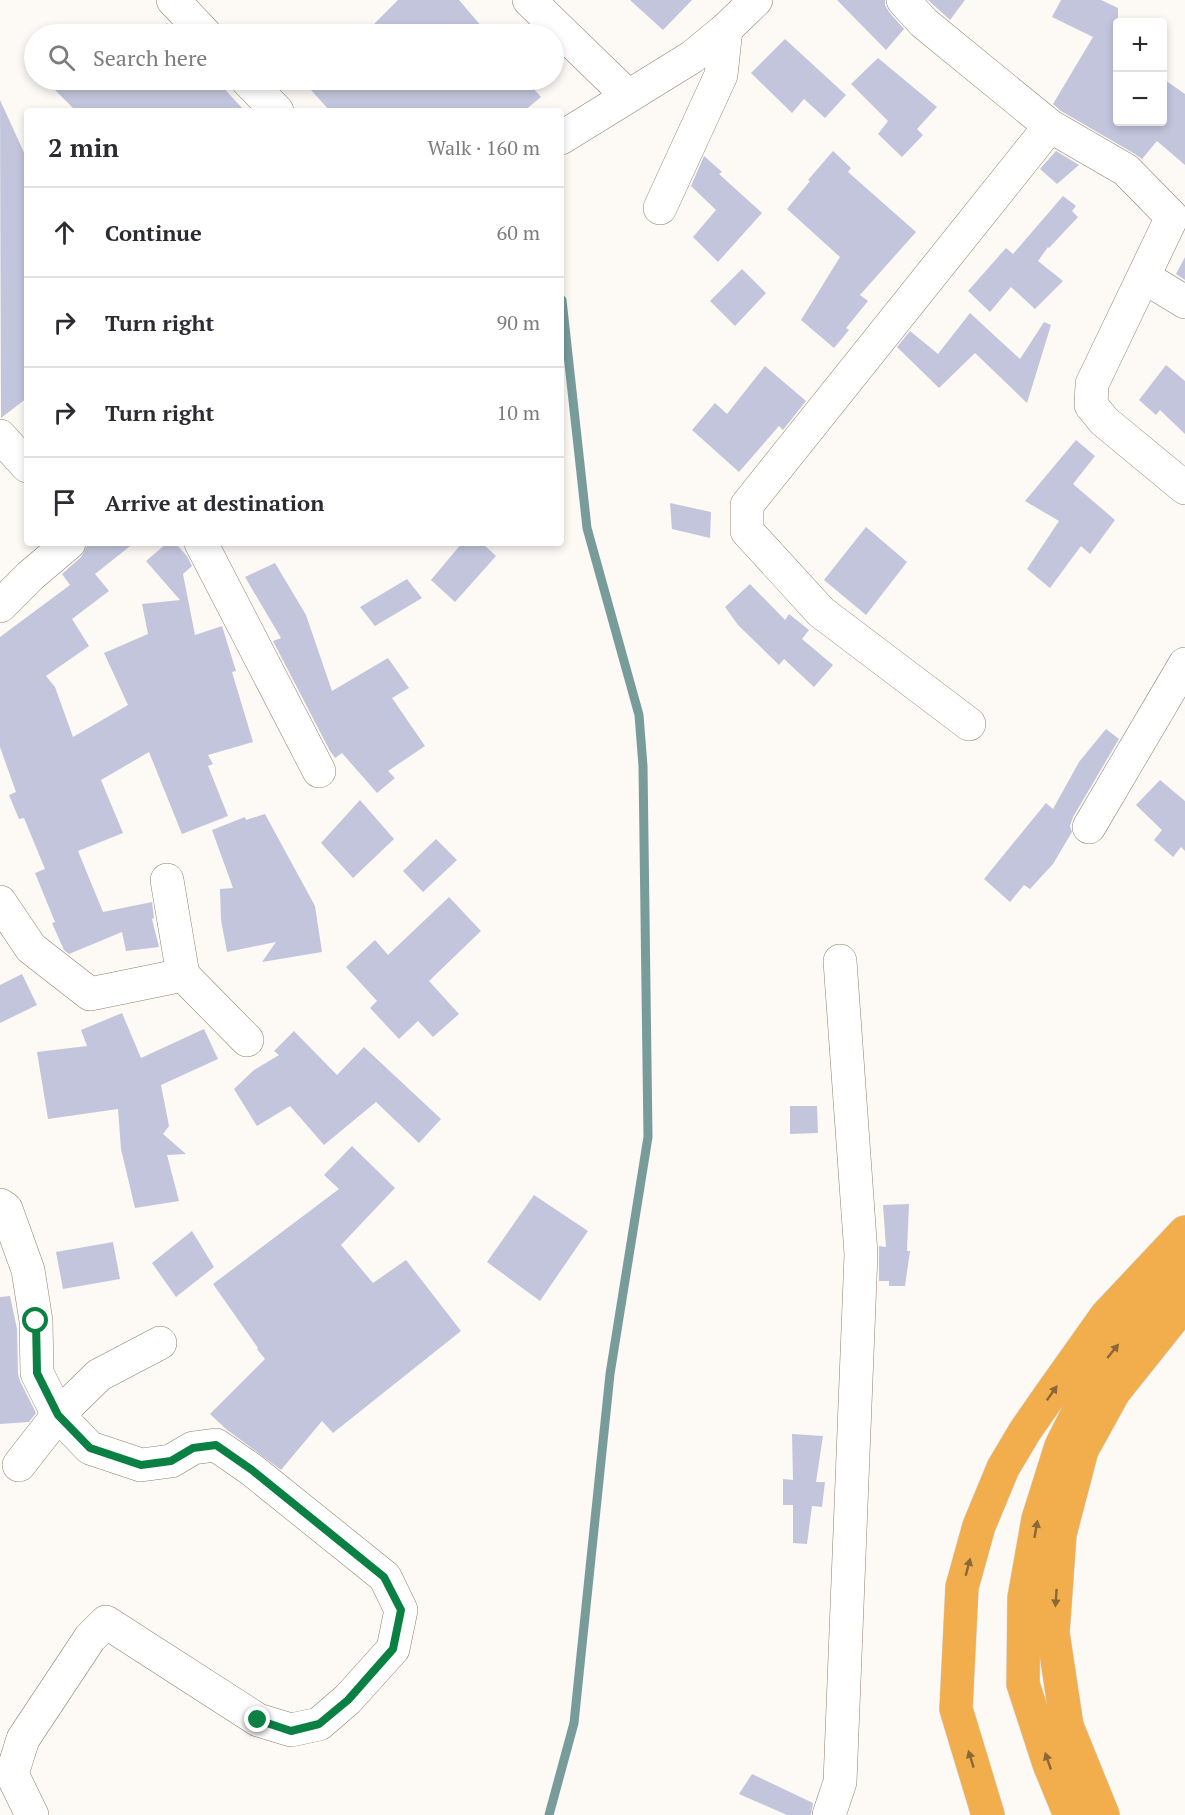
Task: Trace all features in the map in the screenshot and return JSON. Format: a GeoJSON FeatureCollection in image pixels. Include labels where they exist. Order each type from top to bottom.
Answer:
{"type":"FeatureCollection","features":[{"type":"Feature","properties":{"kind":"highway"},"geometry":{"type":"LineString","coordinates":[[988,1815],[956,1709],[962,1587],[979,1526],[1003,1468],[1050,1395],[1106,1316],[1185,1232]]}},
{"type":"Feature","properties":{"kind":"highway"},"geometry":{"type":"LineString","coordinates":[[1070,1815],[1049,1764],[1023,1684],[1024,1598],[1038,1519],[1061,1446],[1101,1367],[1185,1262]]}},
{"type":"Feature","properties":{"kind":"highway"},"geometry":{"type":"LineString","coordinates":[[1103,1815],[1067,1726],[1053,1633],[1060,1534],[1082,1450],[1114,1392],[1185,1303]]}},
{"type":"Feature","properties":{"kind":"street"},"geometry":{"type":"LineString","coordinates":[[173,0],[196,24]]}},
{"type":"Feature","properties":{"kind":"street"},"geometry":{"type":"LineString","coordinates":[[529,0],[554,24]]}},
{"type":"Feature","properties":{"kind":"street"},"geometry":{"type":"LineString","coordinates":[[564,136],[692,57],[756,0]]}},
{"type":"Feature","properties":{"kind":"street"},"geometry":{"type":"LineString","coordinates":[[903,0],[924,23],[1050,126],[1126,170],[1181,213],[1144,277],[1092,384],[1091,405],[1104,421],[1185,488]]}},
{"type":"Feature","properties":{"kind":"street"},"geometry":{"type":"LineString","coordinates":[[660,208],[721,75],[726,29]]}},
{"type":"Feature","properties":{"kind":"street"},"geometry":{"type":"LineString","coordinates":[[564,34],[628,96]]}},
{"type":"Feature","properties":{"kind":"street"},"geometry":{"type":"LineString","coordinates":[[257,90],[274,108]]}},
{"type":"Feature","properties":{"kind":"street"},"geometry":{"type":"LineString","coordinates":[[969,724],[821,612],[747,531],[747,505],[1050,126]]}},
{"type":"Feature","properties":{"kind":"street"},"geometry":{"type":"LineString","coordinates":[[1144,277],[1185,302]]}},
{"type":"Feature","properties":{"kind":"street"},"geometry":{"type":"LineString","coordinates":[[0,436],[24,463]]}},
{"type":"Feature","properties":{"kind":"street"},"geometry":{"type":"LineString","coordinates":[[0,606],[30,576],[65,546]]}},
{"type":"Feature","properties":{"kind":"street"},"geometry":{"type":"LineString","coordinates":[[203,546],[319,771]]}},
{"type":"Feature","properties":{"kind":"street"},"geometry":{"type":"LineString","coordinates":[[1089,827],[1185,664]]}},
{"type":"Feature","properties":{"kind":"street"},"geometry":{"type":"LineString","coordinates":[[167,880],[183,975],[247,1040]]}},
{"type":"Feature","properties":{"kind":"street"},"geometry":{"type":"LineString","coordinates":[[0,902],[31,948],[90,994],[183,975]]}},
{"type":"Feature","properties":{"kind":"street"},"geometry":{"type":"LineString","coordinates":[[829,1815],[840,1782],[861,1254],[840,961]]}},
{"type":"Feature","properties":{"kind":"street"},"geometry":{"type":"LineString","coordinates":[[0,1205],[6,1209],[28,1270],[36,1321],[37,1373],[58,1415],[90,1448],[141,1465],[171,1461],[193,1448],[216,1445],[252,1470],[384,1577],[401,1610],[393,1649],[348,1700],[319,1724],[291,1731],[258,1720],[106,1622],[90,1638],[23,1738],[12,1773],[32,1815]]}},
{"type":"Feature","properties":{"kind":"street"},"geometry":{"type":"LineString","coordinates":[[19,1465],[58,1415],[99,1375],[160,1343]]}},
{"type":"Feature","properties":{"kind":"building"},"geometry":{"type":"Polygon","coordinates":[[[398,0],[459,0],[479,24],[374,24],[398,0]]]}},
{"type":"Feature","properties":{"kind":"building"},"geometry":{"type":"Polygon","coordinates":[[[630,0],[692,0],[663,30],[630,0]]]}},
{"type":"Feature","properties":{"kind":"building"},"geometry":{"type":"Polygon","coordinates":[[[837,0],[885,0],[889,12],[904,29],[886,50],[837,0]]]}},
{"type":"Feature","properties":{"kind":"building"},"geometry":{"type":"Polygon","coordinates":[[[928,0],[965,0],[950,20],[928,0]]]}},
{"type":"Feature","properties":{"kind":"building"},"geometry":{"type":"Polygon","coordinates":[[[1061,0],[1101,0],[1118,8],[1118,18],[1113,18],[1113,126],[1167,126],[1167,81],[1185,94],[1185,165],[1157,141],[1142,159],[1053,104],[1093,37],[1052,17],[1061,0]]]}},
{"type":"Feature","properties":{"kind":"building"},"geometry":{"type":"Polygon","coordinates":[[[785,39],[846,95],[825,118],[804,99],[792,113],[751,73],[785,39]]]}},
{"type":"Feature","properties":{"kind":"building"},"geometry":{"type":"Polygon","coordinates":[[[878,58],[937,107],[917,129],[923,135],[902,157],[878,134],[888,121],[851,84],[878,58]]]}},
{"type":"Feature","properties":{"kind":"building"},"geometry":{"type":"Polygon","coordinates":[[[55,90],[225,90],[242,108],[73,108],[55,90]]]}},
{"type":"Feature","properties":{"kind":"building"},"geometry":{"type":"Polygon","coordinates":[[[311,90],[535,90],[541,97],[528,108],[327,108],[311,90]]]}},
{"type":"Feature","properties":{"kind":"building"},"geometry":{"type":"Polygon","coordinates":[[[0,100],[24,152],[24,400],[1,418],[0,100]]]}},
{"type":"Feature","properties":{"kind":"building"},"geometry":{"type":"Polygon","coordinates":[[[833,151],[851,168],[848,172],[916,232],[860,295],[868,301],[846,328],[849,330],[834,348],[801,320],[840,257],[787,209],[833,151]]]}},
{"type":"Feature","properties":{"kind":"building"},"geometry":{"type":"Polygon","coordinates":[[[1056,151],[1079,165],[1057,184],[1040,169],[1056,151]]]}},
{"type":"Feature","properties":{"kind":"building"},"geometry":{"type":"Polygon","coordinates":[[[704,156],[722,172],[719,174],[762,213],[718,262],[693,237],[716,210],[691,186],[704,156]]]}},
{"type":"Feature","properties":{"kind":"building"},"geometry":{"type":"Polygon","coordinates":[[[1063,196],[1076,206],[1072,211],[1078,217],[1048,247],[1038,261],[1063,281],[1035,309],[1011,287],[990,312],[968,291],[1006,248],[1013,254],[1063,196]]]}},
{"type":"Feature","properties":{"kind":"building"},"geometry":{"type":"Polygon","coordinates":[[[1185,257],[1185,280],[1176,274],[1185,257]]]}},
{"type":"Feature","properties":{"kind":"building"},"geometry":{"type":"Polygon","coordinates":[[[742,269],[766,293],[735,326],[710,301],[742,269]]]}},
{"type":"Feature","properties":{"kind":"building"},"geometry":{"type":"Polygon","coordinates":[[[970,313],[1020,359],[1044,322],[1051,325],[1027,403],[975,353],[939,388],[897,347],[910,331],[938,354],[970,313]]]}},
{"type":"Feature","properties":{"kind":"building"},"geometry":{"type":"Polygon","coordinates":[[[1166,365],[1185,381],[1185,434],[1160,410],[1156,415],[1139,400],[1166,365]]]}},
{"type":"Feature","properties":{"kind":"building"},"geometry":{"type":"Polygon","coordinates":[[[765,366],[806,401],[783,430],[779,426],[739,472],[692,430],[715,403],[727,414],[765,366]]]}},
{"type":"Feature","properties":{"kind":"building"},"geometry":{"type":"Polygon","coordinates":[[[1076,440],[1095,456],[1073,484],[1115,520],[1090,554],[1081,546],[1050,588],[1027,569],[1059,521],[1025,501],[1076,440]]]}},
{"type":"Feature","properties":{"kind":"building"},"geometry":{"type":"Polygon","coordinates":[[[670,503],[711,512],[710,538],[672,529],[670,503]]]}},
{"type":"Feature","properties":{"kind":"building"},"geometry":{"type":"Polygon","coordinates":[[[866,527],[907,562],[866,615],[824,580],[866,527]]]}},
{"type":"Feature","properties":{"kind":"building"},"geometry":{"type":"Polygon","coordinates":[[[87,546],[130,546],[95,574],[109,591],[72,619],[89,646],[46,676],[55,687],[73,737],[128,705],[104,653],[148,634],[142,604],[180,600],[146,561],[164,546],[178,546],[192,566],[183,574],[195,635],[222,626],[236,671],[232,672],[253,742],[208,755],[213,764],[208,766],[228,816],[182,834],[149,752],[101,780],[123,833],[78,851],[103,912],[152,902],[154,918],[152,919],[159,947],[126,951],[122,932],[69,954],[64,950],[35,873],[45,869],[24,818],[19,819],[9,795],[16,792],[0,747],[0,637],[70,585],[62,574],[81,557],[87,546]]]}},
{"type":"Feature","properties":{"kind":"building"},"geometry":{"type":"Polygon","coordinates":[[[459,546],[485,546],[496,556],[455,602],[431,580],[459,546]]]}},
{"type":"Feature","properties":{"kind":"building"},"geometry":{"type":"Polygon","coordinates":[[[275,563],[306,615],[332,691],[388,658],[409,688],[392,698],[425,746],[388,771],[395,778],[377,793],[342,753],[335,758],[330,751],[273,641],[281,638],[245,577],[275,563]]]}},
{"type":"Feature","properties":{"kind":"building"},"geometry":{"type":"Polygon","coordinates":[[[407,579],[422,598],[375,626],[360,607],[407,579]]]}},
{"type":"Feature","properties":{"kind":"building"},"geometry":{"type":"Polygon","coordinates":[[[750,584],[785,620],[789,614],[809,630],[802,639],[833,665],[814,687],[784,659],[779,665],[738,625],[725,607],[750,584]]]}},
{"type":"Feature","properties":{"kind":"building"},"geometry":{"type":"Polygon","coordinates":[[[1106,729],[1119,739],[1073,817],[1070,826],[1072,832],[1053,864],[1030,889],[1024,885],[1010,902],[984,879],[1046,803],[1053,809],[1079,762],[1106,729]]]}},
{"type":"Feature","properties":{"kind":"building"},"geometry":{"type":"Polygon","coordinates":[[[1160,780],[1185,801],[1185,851],[1181,847],[1173,857],[1154,840],[1162,830],[1136,805],[1160,780]]]}},
{"type":"Feature","properties":{"kind":"building"},"geometry":{"type":"Polygon","coordinates":[[[360,800],[394,839],[353,878],[321,843],[360,800]]]}},
{"type":"Feature","properties":{"kind":"building"},"geometry":{"type":"Polygon","coordinates":[[[265,814],[315,906],[322,952],[262,962],[276,942],[227,952],[221,920],[220,889],[233,888],[212,830],[245,817],[246,820],[265,814]]]}},
{"type":"Feature","properties":{"kind":"building"},"geometry":{"type":"Polygon","coordinates":[[[436,839],[457,860],[423,892],[403,871],[436,839]]]}},
{"type":"Feature","properties":{"kind":"building"},"geometry":{"type":"Polygon","coordinates":[[[449,897],[481,931],[429,981],[459,1014],[433,1037],[418,1021],[399,1039],[370,1008],[377,1001],[346,967],[375,940],[388,955],[449,897]]]}},
{"type":"Feature","properties":{"kind":"building"},"geometry":{"type":"Polygon","coordinates":[[[22,974],[37,1005],[0,1023],[0,985],[22,974]]]}},
{"type":"Feature","properties":{"kind":"building"},"geometry":{"type":"Polygon","coordinates":[[[122,1013],[141,1058],[204,1029],[218,1059],[161,1085],[169,1126],[163,1134],[186,1154],[167,1155],[179,1201],[135,1208],[121,1149],[118,1109],[48,1119],[37,1052],[87,1046],[81,1030],[122,1013]]]}},
{"type":"Feature","properties":{"kind":"building"},"geometry":{"type":"Polygon","coordinates":[[[294,1031],[337,1075],[364,1047],[441,1119],[419,1143],[376,1102],[324,1145],[290,1106],[257,1126],[234,1089],[254,1070],[279,1055],[274,1051],[294,1031]]]}},
{"type":"Feature","properties":{"kind":"building"},"geometry":{"type":"Polygon","coordinates":[[[790,1106],[817,1106],[818,1133],[790,1134],[790,1106]]]}},
{"type":"Feature","properties":{"kind":"building"},"geometry":{"type":"Polygon","coordinates":[[[352,1146],[395,1188],[341,1245],[373,1283],[406,1260],[461,1331],[333,1433],[322,1421],[281,1470],[226,1429],[210,1414],[265,1359],[213,1284],[339,1189],[324,1175],[352,1146]]]}},
{"type":"Feature","properties":{"kind":"building"},"geometry":{"type":"Polygon","coordinates":[[[534,1195],[588,1231],[540,1301],[487,1262],[534,1195]]]}},
{"type":"Feature","properties":{"kind":"building"},"geometry":{"type":"Polygon","coordinates":[[[909,1204],[907,1251],[910,1251],[905,1286],[889,1286],[889,1281],[879,1281],[879,1246],[886,1247],[883,1205],[909,1204]]]}},
{"type":"Feature","properties":{"kind":"building"},"geometry":{"type":"Polygon","coordinates":[[[192,1231],[214,1267],[176,1297],[152,1263],[192,1231]]]}},
{"type":"Feature","properties":{"kind":"building"},"geometry":{"type":"Polygon","coordinates":[[[113,1242],[120,1279],[63,1289],[56,1252],[113,1242]]]}},
{"type":"Feature","properties":{"kind":"building"},"geometry":{"type":"Polygon","coordinates":[[[10,1296],[17,1329],[18,1374],[36,1413],[29,1422],[0,1424],[0,1297],[10,1296]]]}},
{"type":"Feature","properties":{"kind":"building"},"geometry":{"type":"Polygon","coordinates":[[[792,1434],[823,1436],[816,1482],[825,1482],[822,1507],[812,1506],[807,1544],[793,1543],[793,1505],[783,1505],[783,1479],[793,1480],[792,1434]]]}},
{"type":"Feature","properties":{"kind":"building"},"geometry":{"type":"Polygon","coordinates":[[[752,1774],[813,1803],[811,1815],[787,1815],[739,1794],[752,1774]]]}},
{"type":"Feature","properties":{"kind":"waterway"},"geometry":{"type":"LineString","coordinates":[[549,1815],[574,1723],[610,1374],[648,1137],[643,766],[639,715],[587,528],[564,318]]}},
{"type":"Feature","properties":{"kind":"route"},"geometry":{"type":"LineString","coordinates":[[36,1321],[37,1373],[58,1415],[90,1448],[141,1465],[171,1461],[193,1448],[216,1445],[252,1470],[384,1577],[401,1610],[393,1649],[348,1700],[319,1724],[291,1731],[258,1720]]}}]}
